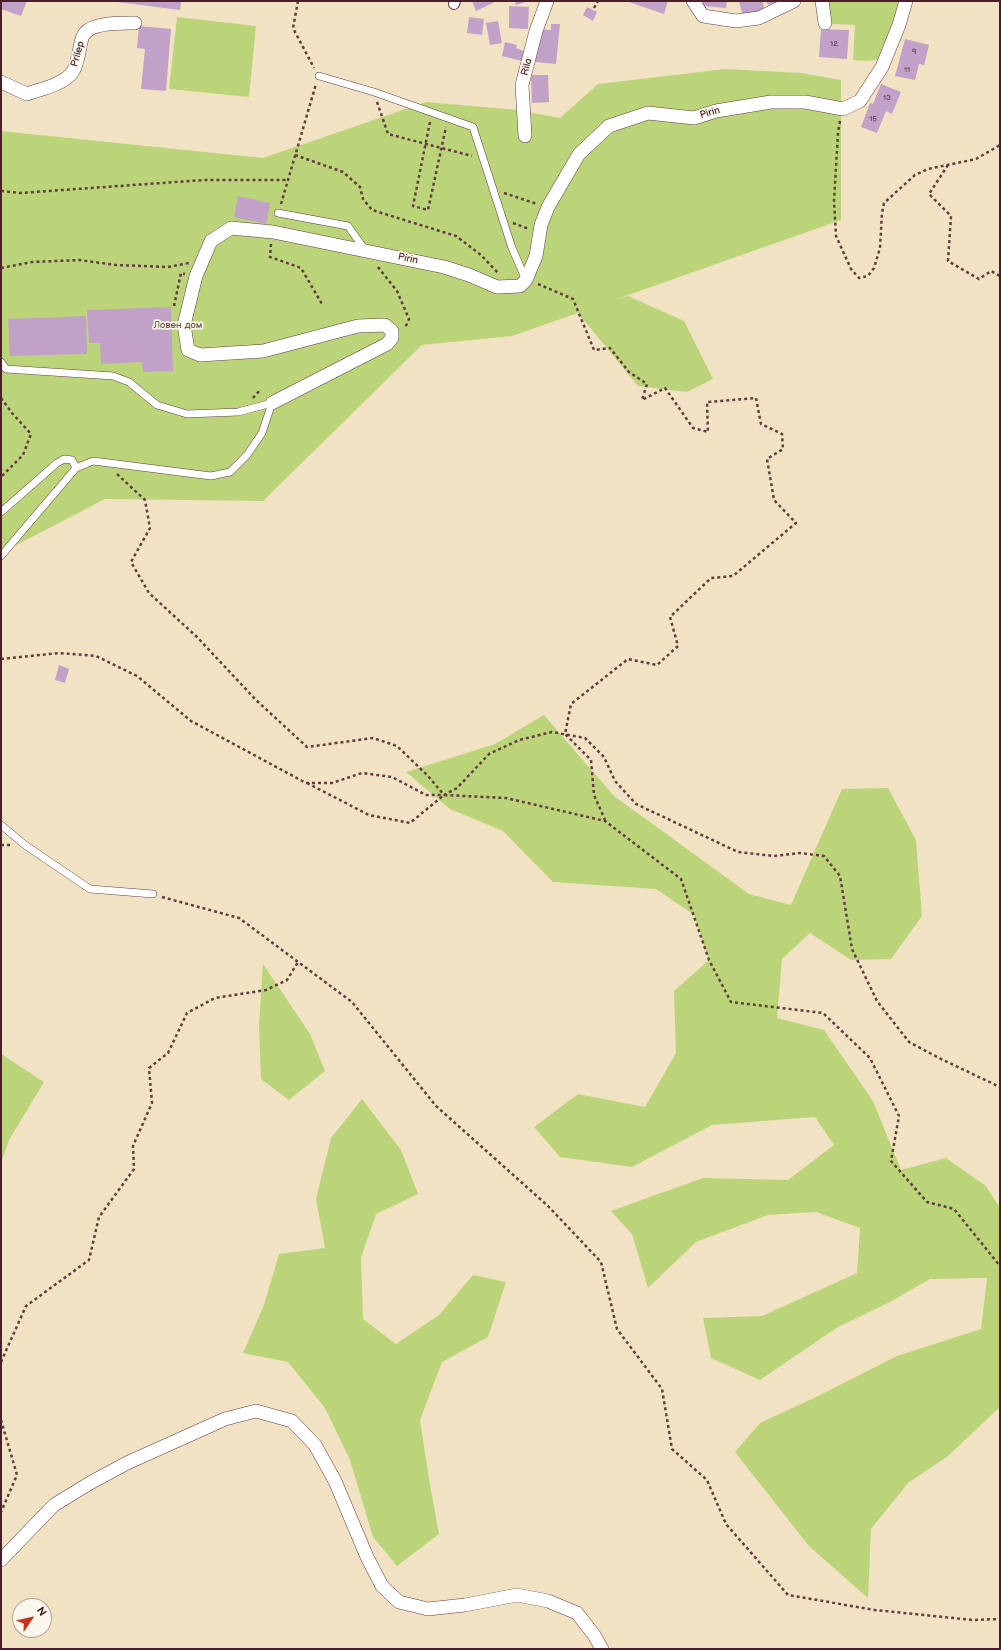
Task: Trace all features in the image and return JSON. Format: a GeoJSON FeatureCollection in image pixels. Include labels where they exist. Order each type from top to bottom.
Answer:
{"type":"FeatureCollection","features":[{"type":"Feature","properties":{"kind":"street","name":"Rila"},"geometry":{"type":"LineString","coordinates":[[525,136],[522,85],[536,31],[547,1]]}},
{"type":"Feature","properties":{"kind":"street"},"geometry":{"type":"LineString","coordinates":[[693,1],[703,16],[736,21],[759,18],[794,1]]}},
{"type":"Feature","properties":{"kind":"street"},"geometry":{"type":"LineString","coordinates":[[822,1],[825,23]]}},
{"type":"Feature","properties":{"kind":"street"},"geometry":{"type":"LineString","coordinates":[[843,109],[860,101],[882,67],[899,25],[906,1]]}},
{"type":"Feature","properties":{"kind":"street","name":"Prilep"},"geometry":{"type":"LineString","coordinates":[[1,82],[27,94],[57,83],[71,74],[75,68],[84,34],[89,29],[116,23],[135,23]]}},
{"type":"Feature","properties":{"kind":"street","name":"Pirin"},"geometry":{"type":"LineString","coordinates":[[392,338],[392,331],[384,325],[365,325],[263,350],[200,355],[188,350],[184,325],[196,276],[211,241],[231,228],[273,232],[368,250],[444,267],[469,275],[497,287],[520,286],[526,280],[536,256],[540,233],[548,207],[579,154],[609,126],[648,113],[694,118],[716,111],[770,102],[805,102],[843,109]]}},
{"type":"Feature","properties":{"kind":"street"},"geometry":{"type":"LineString","coordinates":[[272,403],[387,344],[392,338]]}},
{"type":"Feature","properties":{"kind":"street"},"geometry":{"type":"LineString","coordinates":[[1,1560],[54,1505],[90,1483],[127,1463],[225,1419],[256,1411],[292,1421],[315,1445],[336,1480],[367,1557],[382,1586],[399,1602],[428,1609],[464,1605],[517,1595],[548,1601],[577,1613],[594,1635],[602,1649]]}},
{"type":"Feature","properties":{"kind":"lane"},"geometry":{"type":"LineString","coordinates":[[319,76],[374,92],[473,127],[482,159],[512,248],[526,280]]}},
{"type":"Feature","properties":{"kind":"lane"},"geometry":{"type":"LineString","coordinates":[[278,213],[348,226],[368,250]]}},
{"type":"Feature","properties":{"kind":"lane"},"geometry":{"type":"LineString","coordinates":[[1,362],[6,369],[113,376],[129,382],[157,404],[187,414],[238,412],[272,403]]}},
{"type":"Feature","properties":{"kind":"lane"},"geometry":{"type":"LineString","coordinates":[[1,556],[76,468],[93,461],[211,476],[230,472],[247,455],[262,433],[272,403]]}},
{"type":"Feature","properties":{"kind":"lane"},"geometry":{"type":"LineString","coordinates":[[1,512],[56,463],[64,458],[72,460],[76,468]]}},
{"type":"Feature","properties":{"kind":"lane"},"geometry":{"type":"LineString","coordinates":[[1,825],[25,845],[90,889],[153,894]]}},
{"type":"Feature","properties":{"kind":"path"},"geometry":{"type":"LineString","coordinates":[[278,213],[319,76],[293,28],[298,1]]}},
{"type":"Feature","properties":{"kind":"path"},"geometry":{"type":"LineString","coordinates":[[594,8],[598,1]]}},
{"type":"Feature","properties":{"kind":"path"},"geometry":{"type":"LineString","coordinates":[[374,92],[388,134],[482,159]]}},
{"type":"Feature","properties":{"kind":"path"},"geometry":{"type":"LineString","coordinates":[[843,109],[838,133],[834,201],[836,236],[851,270],[860,278],[868,276],[874,268],[880,248],[884,203],[915,175],[928,169],[976,159],[1000,145]]}},
{"type":"Feature","properties":{"kind":"path"},"geometry":{"type":"LineString","coordinates":[[432,113],[413,206],[428,210],[447,118]]}},
{"type":"Feature","properties":{"kind":"path"},"geometry":{"type":"LineString","coordinates":[[295,155],[343,172],[360,186],[363,199],[372,210],[456,236],[481,255],[502,276]]}},
{"type":"Feature","properties":{"kind":"path"},"geometry":{"type":"LineString","coordinates":[[948,165],[929,194],[951,216],[948,261],[979,279],[991,271],[1000,276]]}},
{"type":"Feature","properties":{"kind":"path"},"geometry":{"type":"LineString","coordinates":[[1,191],[20,193],[204,180],[288,180]]}},
{"type":"Feature","properties":{"kind":"path"},"geometry":{"type":"LineString","coordinates":[[492,189],[548,207]]}},
{"type":"Feature","properties":{"kind":"path"},"geometry":{"type":"LineString","coordinates":[[502,218],[540,233]]}},
{"type":"Feature","properties":{"kind":"path"},"geometry":{"type":"LineString","coordinates":[[273,232],[270,257],[301,268],[322,304]]}},
{"type":"Feature","properties":{"kind":"path"},"geometry":{"type":"LineString","coordinates":[[368,250],[375,263],[397,291],[409,319],[404,330],[392,338]]}},
{"type":"Feature","properties":{"kind":"path"},"geometry":{"type":"LineString","coordinates":[[1,268],[32,262],[79,260],[116,265],[168,268],[204,260]]}},
{"type":"Feature","properties":{"kind":"path"},"geometry":{"type":"LineString","coordinates":[[526,280],[573,299],[594,350],[610,348],[629,372],[647,384],[642,400],[665,388],[693,428],[708,432],[707,402],[756,398],[761,424],[782,434],[783,449],[767,459],[774,500],[796,523],[733,576],[711,578],[670,617],[678,646],[657,665],[628,659],[571,704],[564,734]]}},
{"type":"Feature","properties":{"kind":"path"},"geometry":{"type":"LineString","coordinates":[[1,398],[31,434],[23,455],[1,477]]}},
{"type":"Feature","properties":{"kind":"path"},"geometry":{"type":"LineString","coordinates":[[104,463],[145,500],[150,528],[131,562],[149,593],[196,637],[256,700],[307,747],[372,738],[397,746],[428,776],[444,795]]}},
{"type":"Feature","properties":{"kind":"path"},"geometry":{"type":"LineString","coordinates":[[1,659],[58,652],[96,656],[137,676],[191,721],[306,783],[369,815],[410,823],[444,795],[457,788],[489,754],[519,740],[552,732],[585,738],[604,757],[614,781],[636,804],[738,852],[774,856],[800,853],[824,856],[840,876],[852,949],[877,1001],[909,1042],[1000,1087]]}},
{"type":"Feature","properties":{"kind":"path"},"geometry":{"type":"LineString","coordinates":[[564,734],[592,760],[594,795],[605,820]]}},
{"type":"Feature","properties":{"kind":"path"},"geometry":{"type":"LineString","coordinates":[[306,783],[332,783],[362,773],[392,777],[426,795],[506,798],[605,820],[681,879],[709,960],[732,1002],[822,1013],[870,1058],[899,1116],[891,1162],[927,1202],[954,1209],[1000,1266]]}},
{"type":"Feature","properties":{"kind":"path"},"geometry":{"type":"LineString","coordinates":[[153,894],[239,918],[352,1002],[436,1106],[548,1206],[602,1262],[617,1329],[662,1388],[672,1449],[707,1480],[726,1524],[788,1595],[874,1610],[973,1620],[1000,1619]]}},
{"type":"Feature","properties":{"kind":"path"},"geometry":{"type":"LineString","coordinates":[[1,1362],[26,1306],[89,1260],[99,1217],[134,1169],[134,1146],[152,1103],[149,1068],[168,1053],[187,1013],[215,998],[266,990],[287,980],[298,962]]}},
{"type":"Feature","properties":{"kind":"path"},"geometry":{"type":"LineString","coordinates":[[1,1420],[16,1476],[1,1512]]}},
{"type":"Feature","properties":{"kind":"green space"},"geometry":{"type":"Polygon","coordinates":[[[827,1],[900,1],[881,59],[866,61],[853,60],[855,25],[830,24],[827,1]]]}},
{"type":"Feature","properties":{"kind":"green space"},"geometry":{"type":"Polygon","coordinates":[[[177,17],[256,26],[249,97],[169,89],[177,17]]]}},
{"type":"Feature","properties":{"kind":"green space","name":"Ловен дом"},"geometry":{"type":"Polygon","coordinates":[[[725,69],[802,73],[841,80],[841,220],[614,300],[628,296],[684,321],[713,379],[687,392],[638,386],[578,313],[512,336],[422,345],[263,501],[105,499],[1,553],[1,131],[263,158],[426,102],[517,110],[560,118],[598,84],[725,69]]]}},
{"type":"Feature","properties":{"kind":"green space"},"geometry":{"type":"Polygon","coordinates":[[[544,715],[614,796],[749,894],[791,905],[842,789],[888,788],[916,840],[922,916],[891,959],[851,960],[810,933],[782,959],[777,1018],[824,1030],[873,1101],[901,1170],[946,1158],[986,1186],[1000,1208],[1000,1407],[948,1456],[908,1483],[871,1529],[868,1598],[809,1546],[735,1452],[760,1423],[816,1397],[897,1356],[981,1329],[987,1278],[930,1279],[890,1302],[838,1327],[760,1380],[711,1358],[703,1318],[762,1316],[857,1273],[860,1228],[816,1212],[768,1215],[696,1242],[648,1288],[632,1234],[611,1211],[703,1178],[788,1180],[834,1145],[815,1117],[712,1125],[632,1167],[560,1157],[534,1127],[578,1094],[645,1107],[676,1053],[674,991],[709,960],[694,915],[656,889],[553,882],[503,831],[450,809],[406,772],[495,744],[544,715]]]}},
{"type":"Feature","properties":{"kind":"green space"},"geometry":{"type":"Polygon","coordinates":[[[263,964],[310,1034],[325,1071],[289,1100],[261,1079],[259,1025],[263,964]]]}},
{"type":"Feature","properties":{"kind":"green space"},"geometry":{"type":"Polygon","coordinates":[[[1,1054],[44,1082],[9,1140],[1,1163],[1,1054]]]}},
{"type":"Feature","properties":{"kind":"green space"},"geometry":{"type":"Polygon","coordinates":[[[362,1099],[401,1150],[418,1194],[376,1214],[361,1258],[363,1319],[396,1344],[439,1315],[473,1275],[506,1282],[488,1337],[442,1362],[420,1420],[439,1534],[397,1566],[373,1537],[350,1460],[325,1408],[288,1362],[243,1353],[264,1305],[279,1254],[325,1248],[316,1199],[331,1138],[362,1099]]]}},
{"type":"Feature","properties":{"kind":"building"},"geometry":{"type":"Polygon","coordinates":[[[1,1],[27,1],[21,16],[1,9],[1,1]]]}},
{"type":"Feature","properties":{"kind":"building"},"geometry":{"type":"Polygon","coordinates":[[[110,1],[181,1],[180,10],[110,1]]]}},
{"type":"Feature","properties":{"kind":"building"},"geometry":{"type":"Polygon","coordinates":[[[472,1],[497,1],[476,11],[472,1]]]}},
{"type":"Feature","properties":{"kind":"building"},"geometry":{"type":"Polygon","coordinates":[[[515,1],[529,1],[516,5],[515,1]]]}},
{"type":"Feature","properties":{"kind":"building"},"geometry":{"type":"Polygon","coordinates":[[[626,1],[668,1],[664,14],[626,1]]]}},
{"type":"Feature","properties":{"kind":"building"},"geometry":{"type":"Polygon","coordinates":[[[703,1],[727,1],[726,8],[703,6],[703,1]]]}},
{"type":"Feature","properties":{"kind":"building"},"geometry":{"type":"Polygon","coordinates":[[[739,1],[762,1],[765,10],[743,16],[739,1]]]}},
{"type":"Feature","properties":{"kind":"building"},"geometry":{"type":"Polygon","coordinates":[[[766,1],[779,1],[768,5],[766,1]]]}},
{"type":"Feature","properties":{"kind":"building"},"geometry":{"type":"Polygon","coordinates":[[[509,6],[529,7],[528,29],[509,28],[509,6]]]}},
{"type":"Feature","properties":{"kind":"building"},"geometry":{"type":"Polygon","coordinates":[[[587,7],[597,12],[593,21],[583,15],[587,7]]]}},
{"type":"Feature","properties":{"kind":"building"},"geometry":{"type":"Polygon","coordinates":[[[469,17],[484,19],[482,35],[467,33],[469,17]]]}},
{"type":"Feature","properties":{"kind":"building"},"geometry":{"type":"Polygon","coordinates":[[[498,21],[502,43],[490,45],[486,23],[498,21]]]}},
{"type":"Feature","properties":{"kind":"building"},"geometry":{"type":"Polygon","coordinates":[[[551,24],[560,24],[556,64],[535,62],[538,29],[551,30],[551,24]]]}},
{"type":"Feature","properties":{"kind":"building"},"geometry":{"type":"Polygon","coordinates":[[[139,26],[171,29],[166,91],[141,89],[145,49],[137,48],[139,26]]]}},
{"type":"Feature","properties":{"kind":"building"},"geometry":{"type":"Polygon","coordinates":[[[821,29],[849,30],[847,59],[819,57],[821,29]]]}},
{"type":"Feature","properties":{"kind":"building"},"geometry":{"type":"Polygon","coordinates":[[[905,39],[929,45],[924,65],[919,64],[915,80],[895,76],[905,39]]]}},
{"type":"Feature","properties":{"kind":"building"},"geometry":{"type":"Polygon","coordinates":[[[505,42],[517,45],[516,48],[524,51],[522,61],[502,56],[505,42]]]}},
{"type":"Feature","properties":{"kind":"building"},"geometry":{"type":"Polygon","coordinates":[[[531,75],[548,75],[549,102],[532,103],[531,75]]]}},
{"type":"Feature","properties":{"kind":"building"},"geometry":{"type":"Polygon","coordinates":[[[881,84],[901,92],[892,114],[886,111],[877,133],[861,127],[870,103],[873,104],[881,84]]]}},
{"type":"Feature","properties":{"kind":"building"},"geometry":{"type":"Polygon","coordinates":[[[238,196],[270,203],[266,224],[234,217],[238,196]]]}},
{"type":"Feature","properties":{"kind":"building"},"geometry":{"type":"Polygon","coordinates":[[[171,307],[173,371],[143,372],[142,362],[101,364],[100,343],[89,343],[87,310],[171,307]]]}},
{"type":"Feature","properties":{"kind":"building"},"geometry":{"type":"Polygon","coordinates":[[[86,316],[87,354],[10,356],[8,319],[86,316]]]}},
{"type":"Feature","properties":{"kind":"building"},"geometry":{"type":"Polygon","coordinates":[[[59,665],[69,669],[65,683],[55,680],[59,665]]]}}]}
